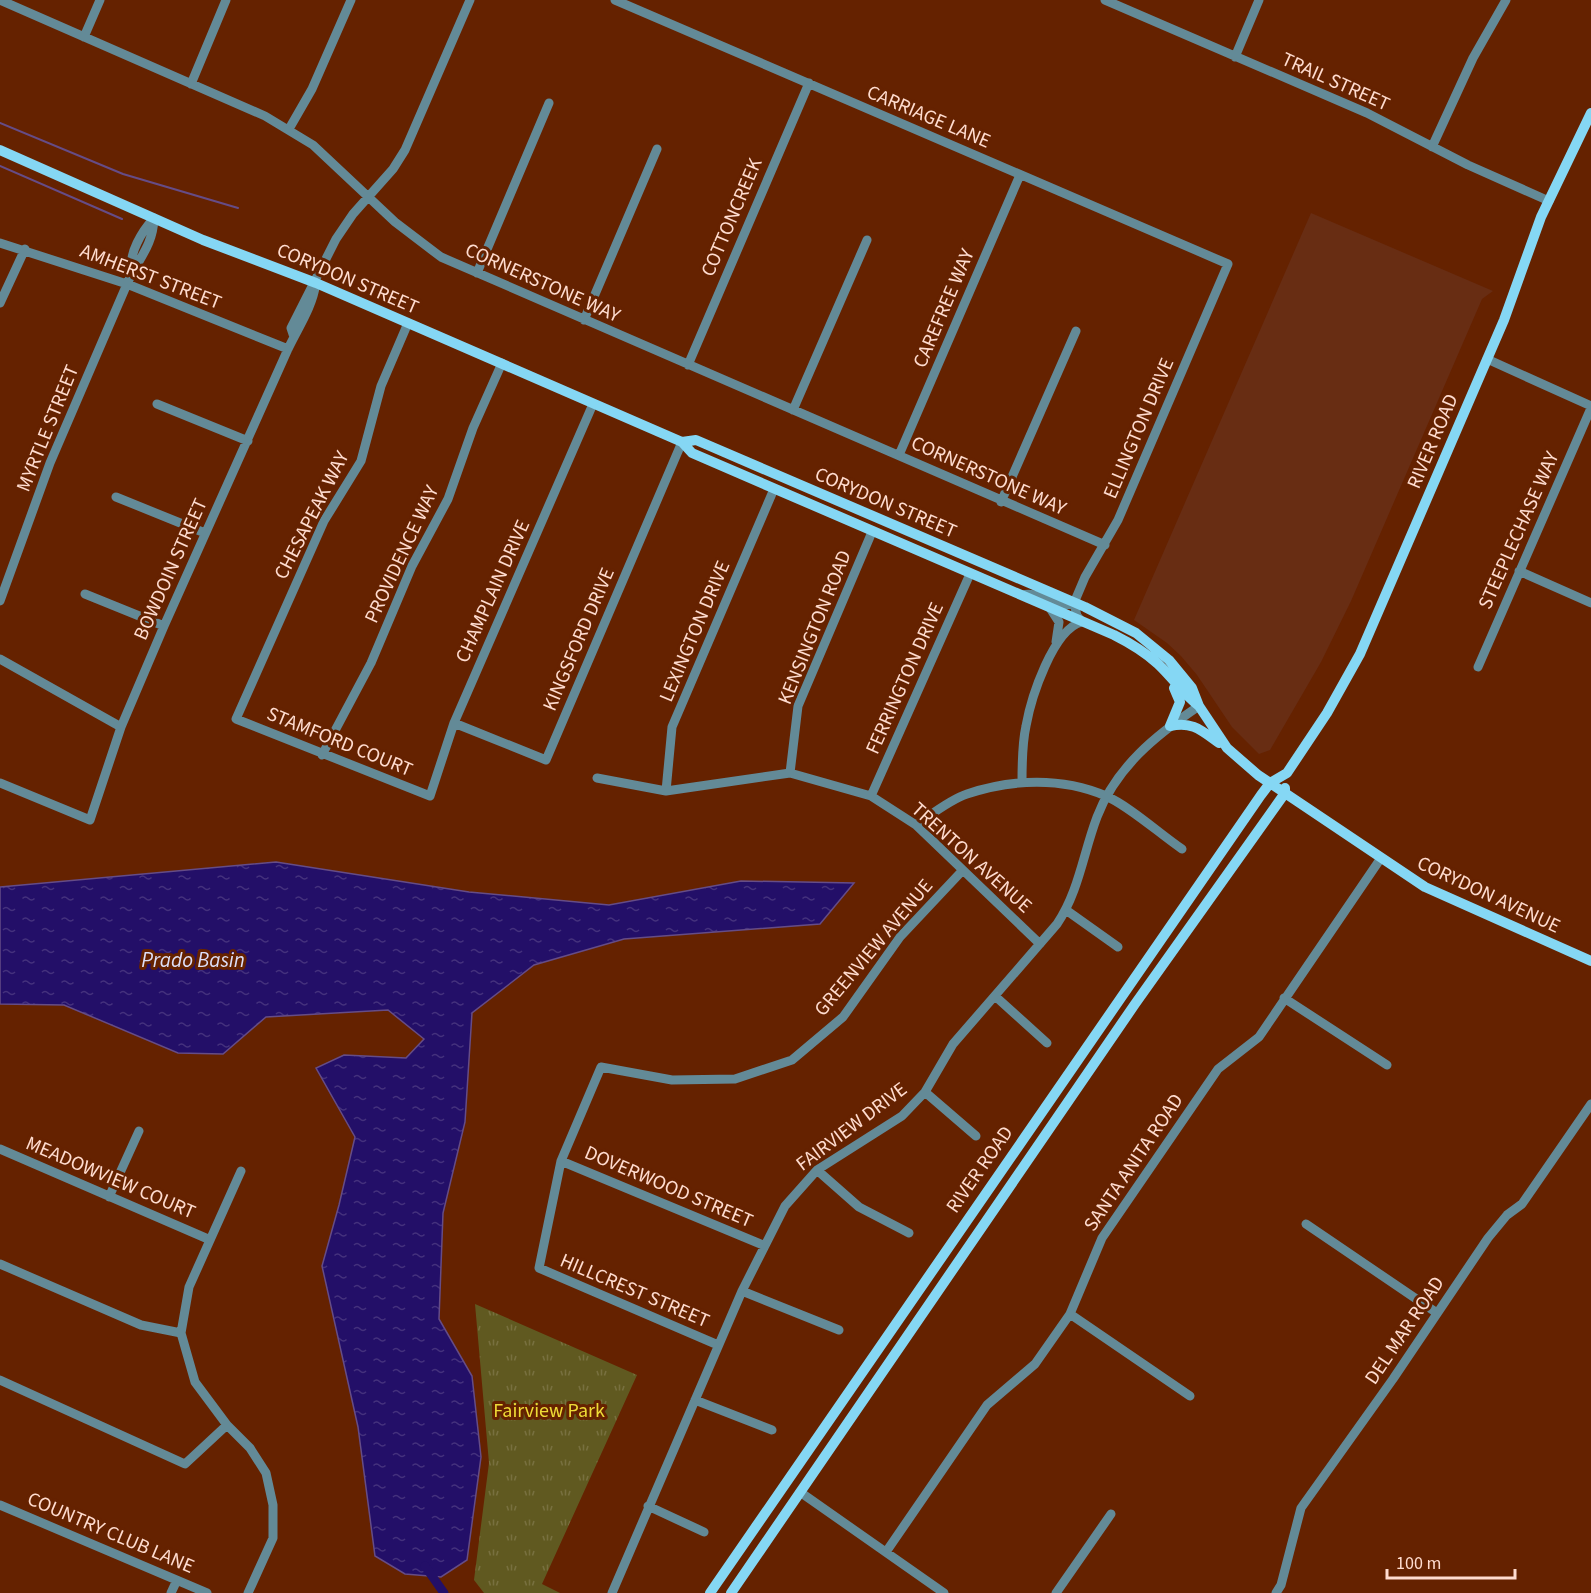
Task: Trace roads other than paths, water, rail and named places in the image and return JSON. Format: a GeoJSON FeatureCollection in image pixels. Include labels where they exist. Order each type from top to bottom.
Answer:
{"type":"FeatureCollection","features":[{"type":"Feature","properties":{"kind":"main road","name":"RIVER ROAD"},"geometry":{"type":"LineString","coordinates":[[710,1593],[1142,964],[1270,783],[1286,773],[1327,713],[1360,654],[1487,359],[1549,201],[1591,114]]}},
{"type":"Feature","properties":{"kind":"main road","name":"CORYDON STREET"},"geometry":{"type":"LineString","coordinates":[[0,150],[154,218],[316,283],[502,363],[682,442],[692,453],[1022,595],[1134,646],[1159,665],[1184,695],[1198,706]]}},
{"type":"Feature","properties":{"kind":"main road","name":"CORYDON STREET"},"geometry":{"type":"LineString","coordinates":[[682,442],[696,440],[1074,603],[1136,633],[1169,660],[1192,688],[1198,706],[1227,748],[1285,793]]}},
{"type":"Feature","properties":{"kind":"main road"},"geometry":{"type":"LineString","coordinates":[[1159,665],[1180,702],[1170,726]]}},
{"type":"Feature","properties":{"kind":"main road"},"geometry":{"type":"LineString","coordinates":[[1170,726],[1183,723],[1195,726],[1227,748]]}},
{"type":"Feature","properties":{"kind":"main road"},"geometry":{"type":"LineString","coordinates":[[1285,793],[1286,773]]}},
{"type":"Feature","properties":{"kind":"main road","name":"RIVER ROAD"},"geometry":{"type":"LineString","coordinates":[[730,1593],[1135,1004],[1285,793]]}},
{"type":"Feature","properties":{"kind":"main road","name":"CORYDON AVENUE"},"geometry":{"type":"LineString","coordinates":[[1285,793],[1381,858],[1442,895],[1591,961]]}},
{"type":"Feature","properties":{"kind":"street","name":"CORNERSTONE WAY"},"geometry":{"type":"LineString","coordinates":[[0,0],[289,129],[314,145],[412,236],[441,257],[1105,545]]}},
{"type":"Feature","properties":{"kind":"street"},"geometry":{"type":"LineString","coordinates":[[84,37],[100,0]]}},
{"type":"Feature","properties":{"kind":"street"},"geometry":{"type":"LineString","coordinates":[[190,84],[226,0]]}},
{"type":"Feature","properties":{"kind":"street"},"geometry":{"type":"LineString","coordinates":[[289,129],[312,89],[351,0]]}},
{"type":"Feature","properties":{"kind":"street","name":"BOWDOIN STREET"},"geometry":{"type":"LineString","coordinates":[[0,783],[90,820],[121,727],[294,337],[291,328],[306,295],[316,283],[336,239],[353,214],[393,169],[405,150],[470,0]]}},
{"type":"Feature","properties":{"kind":"street","name":"CARRIAGE LANE"},"geometry":{"type":"LineString","coordinates":[[615,0],[1228,264]]}},
{"type":"Feature","properties":{"kind":"street","name":"TRAIL STREET"},"geometry":{"type":"LineString","coordinates":[[1105,0],[1367,113],[1432,147],[1549,201]]}},
{"type":"Feature","properties":{"kind":"street"},"geometry":{"type":"LineString","coordinates":[[1235,57],[1259,0]]}},
{"type":"Feature","properties":{"kind":"street"},"geometry":{"type":"LineString","coordinates":[[1432,147],[1473,58],[1506,0]]}},
{"type":"Feature","properties":{"kind":"street","name":"COTTONCREEK"},"geometry":{"type":"LineString","coordinates":[[688,365],[808,83]]}},
{"type":"Feature","properties":{"kind":"street"},"geometry":{"type":"LineString","coordinates":[[477,273],[549,103]]}},
{"type":"Feature","properties":{"kind":"street"},"geometry":{"type":"LineString","coordinates":[[584,320],[657,149]]}},
{"type":"Feature","properties":{"kind":"street","name":"CAREFREE WAY"},"geometry":{"type":"LineString","coordinates":[[899,455],[1020,174]]}},
{"type":"Feature","properties":{"kind":"street","name":"MYRTLE STREET"},"geometry":{"type":"LineString","coordinates":[[0,601],[50,463],[132,271],[130,262],[144,228],[154,218]]}},
{"type":"Feature","properties":{"kind":"street"},"geometry":{"type":"LineString","coordinates":[[793,410],[867,240]]}},
{"type":"Feature","properties":{"kind":"street","name":"AMHERST STREET"},"geometry":{"type":"LineString","coordinates":[[0,243],[25,249],[127,284],[288,349]]}},
{"type":"Feature","properties":{"kind":"street"},"geometry":{"type":"LineString","coordinates":[[0,303],[25,249]]}},
{"type":"Feature","properties":{"kind":"street","name":"ELLINGTON DRIVE"},"geometry":{"type":"LineString","coordinates":[[1074,603],[1084,577],[1118,520],[1228,264]]}},
{"type":"Feature","properties":{"kind":"street","name":"CHESAPEAK WAY"},"geometry":{"type":"LineString","coordinates":[[236,719],[324,521],[361,461],[381,386],[408,323]]}},
{"type":"Feature","properties":{"kind":"street"},"geometry":{"type":"LineString","coordinates":[[1002,502],[1076,331]]}},
{"type":"Feature","properties":{"kind":"street"},"geometry":{"type":"LineString","coordinates":[[1487,359],[1591,407]]}},
{"type":"Feature","properties":{"kind":"street","name":"PROVIDENCE WAY"},"geometry":{"type":"LineString","coordinates":[[322,755],[371,663],[412,566],[448,499],[473,428],[502,363]]}},
{"type":"Feature","properties":{"kind":"street"},"geometry":{"type":"LineString","coordinates":[[157,404],[248,441]]}},
{"type":"Feature","properties":{"kind":"street","name":"CHAMPLAIN DRIVE"},"geometry":{"type":"LineString","coordinates":[[430,796],[454,723],[593,404]]}},
{"type":"Feature","properties":{"kind":"street","name":"STEEPLECHASE WAY"},"geometry":{"type":"LineString","coordinates":[[1478,667],[1591,407]]}},
{"type":"Feature","properties":{"kind":"street","name":"KINGSFORD DRIVE"},"geometry":{"type":"LineString","coordinates":[[454,723],[546,760],[682,442]]}},
{"type":"Feature","properties":{"kind":"street","name":"LEXINGTON DRIVE"},"geometry":{"type":"LineString","coordinates":[[666,791],[672,727],[774,489]]}},
{"type":"Feature","properties":{"kind":"street"},"geometry":{"type":"LineString","coordinates":[[116,497],[206,533]]}},
{"type":"Feature","properties":{"kind":"street","name":"KENSINGTON ROAD"},"geometry":{"type":"LineString","coordinates":[[790,773],[798,706],[872,532]]}},
{"type":"Feature","properties":{"kind":"street"},"geometry":{"type":"LineString","coordinates":[[1519,571],[1591,603]]}},
{"type":"Feature","properties":{"kind":"street","name":"FERRINGTON DRIVE"},"geometry":{"type":"LineString","coordinates":[[871,796],[970,574]]}},
{"type":"Feature","properties":{"kind":"street","name":"CORYDON STREET"},"geometry":{"type":"LineString","coordinates":[[1022,595],[1029,593],[1060,605],[1074,603]]}},
{"type":"Feature","properties":{"kind":"street"},"geometry":{"type":"LineString","coordinates":[[85,594],[164,626]]}},
{"type":"Feature","properties":{"kind":"street"},"geometry":{"type":"LineString","coordinates":[[1022,782],[1026,725],[1032,701],[1056,645],[1070,627],[1082,622],[1077,616],[1074,603]]}},
{"type":"Feature","properties":{"kind":"street"},"geometry":{"type":"LineString","coordinates":[[1050,608],[1059,622],[1056,645]]}},
{"type":"Feature","properties":{"kind":"street"},"geometry":{"type":"LineString","coordinates":[[0,659],[121,727]]}},
{"type":"Feature","properties":{"kind":"street","name":"FAIRVIEW DRIVE"},"geometry":{"type":"LineString","coordinates":[[612,1593],[742,1291],[763,1245],[785,1206],[817,1170],[902,1116],[925,1092],[953,1044],[1040,944],[1066,910],[1076,890],[1098,815],[1128,765],[1170,726],[1198,706]]}},
{"type":"Feature","properties":{"kind":"street","name":"STAMFORD COURT"},"geometry":{"type":"LineString","coordinates":[[236,719],[430,796]]}},
{"type":"Feature","properties":{"kind":"street","name":"TRENTON AVENUE"},"geometry":{"type":"LineString","coordinates":[[597,778],[666,791],[790,773],[871,796],[915,825],[1040,944]]}},
{"type":"Feature","properties":{"kind":"street"},"geometry":{"type":"LineString","coordinates":[[915,825],[965,794],[1022,782],[1048,782],[1073,785],[1108,797],[1182,849]]}},
{"type":"Feature","properties":{"kind":"street","name":"SANTA ANITA ROAD"},"geometry":{"type":"LineString","coordinates":[[886,1552],[987,1406],[1035,1364],[1070,1314],[1102,1238],[1218,1070],[1258,1037],[1381,858]]}},
{"type":"Feature","properties":{"kind":"street","name":"GREENVIEW AVENUE"},"geometry":{"type":"LineString","coordinates":[[539,1268],[561,1161],[601,1066],[672,1080],[735,1079],[792,1060],[843,1017],[900,937],[962,870]]}},
{"type":"Feature","properties":{"kind":"street"},"geometry":{"type":"LineString","coordinates":[[1066,910],[1118,947]]}},
{"type":"Feature","properties":{"kind":"street"},"geometry":{"type":"LineString","coordinates":[[995,996],[1047,1043]]}},
{"type":"Feature","properties":{"kind":"street"},"geometry":{"type":"LineString","coordinates":[[1284,998],[1387,1065]]}},
{"type":"Feature","properties":{"kind":"street"},"geometry":{"type":"LineString","coordinates":[[925,1092],[976,1136]]}},
{"type":"Feature","properties":{"kind":"street","name":"DEL MAR ROAD"},"geometry":{"type":"LineString","coordinates":[[1276,1593],[1281,1585],[1301,1508],[1488,1238],[1507,1215],[1522,1204],[1591,1104]]}},
{"type":"Feature","properties":{"kind":"street"},"geometry":{"type":"LineString","coordinates":[[109,1197],[140,1131]]}},
{"type":"Feature","properties":{"kind":"street","name":"MEADOWVIEW COURT"},"geometry":{"type":"LineString","coordinates":[[0,1149],[208,1239]]}},
{"type":"Feature","properties":{"kind":"street","name":"DOVERWOOD STREET"},"geometry":{"type":"LineString","coordinates":[[561,1161],[763,1245]]}},
{"type":"Feature","properties":{"kind":"street"},"geometry":{"type":"LineString","coordinates":[[817,1170],[859,1207],[909,1233]]}},
{"type":"Feature","properties":{"kind":"street"},"geometry":{"type":"LineString","coordinates":[[241,1171],[208,1239],[189,1287],[181,1333],[195,1382],[227,1425],[250,1448],[266,1473],[273,1505],[273,1538],[248,1593]]}},
{"type":"Feature","properties":{"kind":"street"},"geometry":{"type":"LineString","coordinates":[[1306,1224],[1437,1313]]}},
{"type":"Feature","properties":{"kind":"street"},"geometry":{"type":"LineString","coordinates":[[0,1264],[141,1325],[181,1333]]}},
{"type":"Feature","properties":{"kind":"street","name":"HILLCREST STREET"},"geometry":{"type":"LineString","coordinates":[[539,1268],[718,1345]]}},
{"type":"Feature","properties":{"kind":"street"},"geometry":{"type":"LineString","coordinates":[[742,1291],[839,1329]]}},
{"type":"Feature","properties":{"kind":"street"},"geometry":{"type":"LineString","coordinates":[[1070,1314],[1190,1396]]}},
{"type":"Feature","properties":{"kind":"street"},"geometry":{"type":"LineString","coordinates":[[0,1380],[185,1464],[227,1425]]}},
{"type":"Feature","properties":{"kind":"street"},"geometry":{"type":"LineString","coordinates":[[695,1400],[772,1430]]}},
{"type":"Feature","properties":{"kind":"street"},"geometry":{"type":"LineString","coordinates":[[800,1492],[944,1593]]}},
{"type":"Feature","properties":{"kind":"street","name":"COUNTRY CLUB LANE"},"geometry":{"type":"LineString","coordinates":[[0,1505],[207,1593]]}},
{"type":"Feature","properties":{"kind":"street"},"geometry":{"type":"LineString","coordinates":[[648,1506],[704,1532]]}},
{"type":"Feature","properties":{"kind":"street"},"geometry":{"type":"LineString","coordinates":[[1056,1593],[1111,1514]]}},
{"type":"Feature","properties":{"kind":"street"},"geometry":{"type":"LineString","coordinates":[[171,1593],[177,1580]]}},
{"type":"Feature","properties":{"kind":"water","name":"Prado Basin"},"geometry":{"type":"Polygon","coordinates":[[[276,862],[469,892],[609,905],[741,881],[854,883],[820,924],[624,939],[534,965],[472,1013],[465,1122],[443,1213],[439,1319],[472,1376],[481,1457],[467,1560],[441,1577],[405,1574],[375,1556],[358,1427],[322,1266],[355,1137],[316,1068],[344,1055],[406,1058],[424,1039],[388,1010],[266,1017],[223,1054],[178,1053],[64,1005],[0,1004],[0,887],[276,862]]]}},
{"type":"Feature","properties":{"kind":"waterway"},"geometry":{"type":"LineString","coordinates":[[0,123],[123,174],[238,208]]}},
{"type":"Feature","properties":{"kind":"waterway"},"geometry":{"type":"LineString","coordinates":[[0,166],[122,219]]}},
{"type":"Feature","properties":{"kind":"waterway"},"geometry":{"type":"LineString","coordinates":[[425,1566],[444,1593]]}},
{"type":"Feature","properties":{"kind":"park label","name":"Fairview Park"},"geometry":{"type":"Point","coordinates":[549,1410]}}]}
